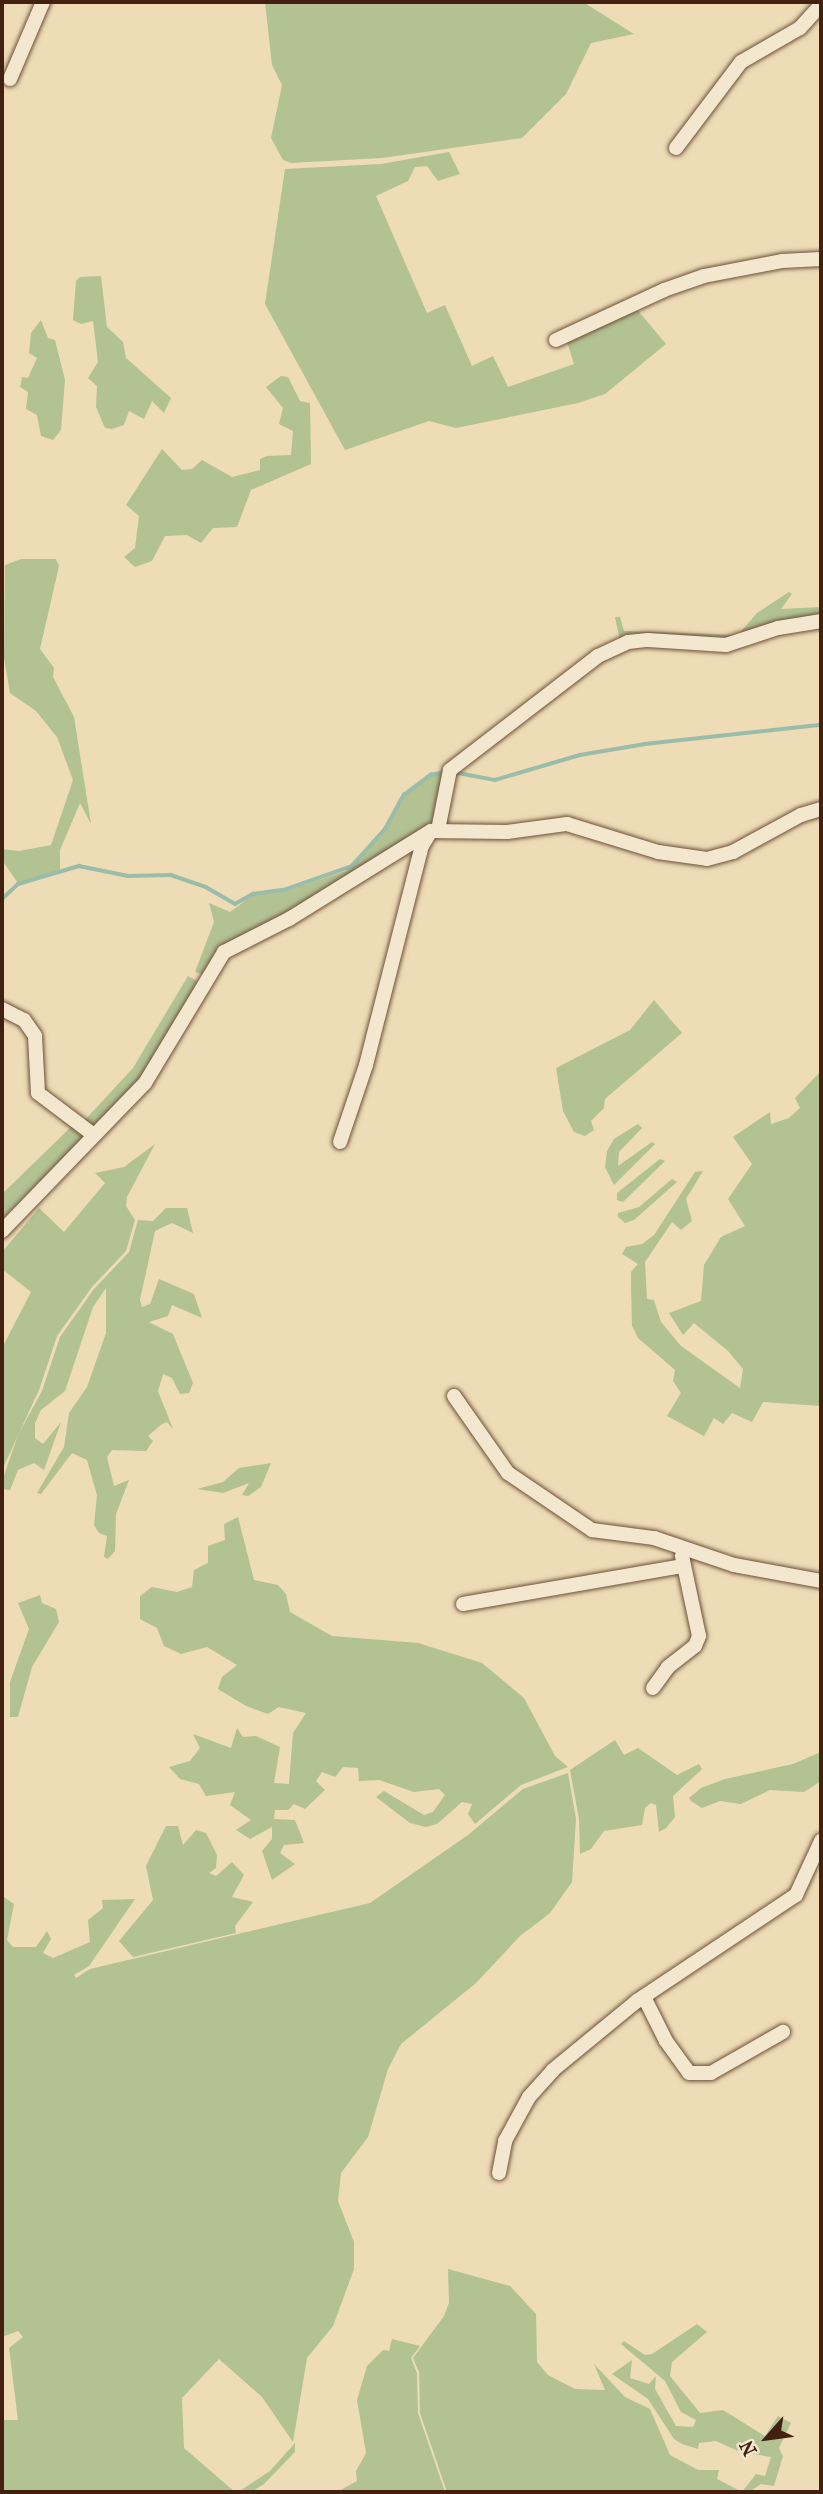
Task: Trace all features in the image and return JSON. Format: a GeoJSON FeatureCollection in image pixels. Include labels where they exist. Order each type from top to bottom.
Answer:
{"type":"FeatureCollection","features":[{"type":"Feature","properties":{"kind":"street"},"geometry":{"type":"LineString","coordinates":[[10,79],[43,2]]}},
{"type":"Feature","properties":{"kind":"street"},"geometry":{"type":"LineString","coordinates":[[676,148],[741,62],[800,28],[821,5]]}},
{"type":"Feature","properties":{"kind":"street"},"geometry":{"type":"LineString","coordinates":[[556,340],[663,290],[704,276],[772,262],[821,259]]}},
{"type":"Feature","properties":{"kind":"street"},"geometry":{"type":"LineString","coordinates":[[340,1142],[366,1065],[420,854],[434,830],[448,776],[598,656],[628,642],[726,645],[778,628],[821,621]]}},
{"type":"Feature","properties":{"kind":"street"},"geometry":{"type":"LineString","coordinates":[[2,1231],[145,1083],[224,952],[289,919],[434,830],[507,832],[567,824],[658,852],[707,859],[733,852],[801,815],[821,810]]}},
{"type":"Feature","properties":{"kind":"street"},"geometry":{"type":"LineString","coordinates":[[2,1009],[24,1020],[35,1036],[38,1093],[94,1135]]}},
{"type":"Feature","properties":{"kind":"street"},"geometry":{"type":"LineString","coordinates":[[454,1396],[508,1473],[592,1530],[654,1538],[734,1565],[821,1581]]}},
{"type":"Feature","properties":{"kind":"street"},"geometry":{"type":"LineString","coordinates":[[653,1688],[668,1667],[695,1646],[699,1636],[682,1566],[682,1548]]}},
{"type":"Feature","properties":{"kind":"street"},"geometry":{"type":"LineString","coordinates":[[463,1604],[682,1566]]}},
{"type":"Feature","properties":{"kind":"street"},"geometry":{"type":"LineString","coordinates":[[499,2174],[505,2141],[540,2084],[644,1997],[796,1895],[821,1841]]}},
{"type":"Feature","properties":{"kind":"street"},"geometry":{"type":"LineString","coordinates":[[644,1997],[666,2041],[689,2073],[711,2073],[783,2032]]}},
{"type":"Feature","properties":{"kind":"green space"},"geometry":{"type":"Polygon","coordinates":[[[265,2],[583,2],[634,34],[591,43],[566,94],[522,138],[382,158],[291,163],[283,160],[271,138],[282,85],[272,65],[265,2]]]}},
{"type":"Feature","properties":{"kind":"green space"},"geometry":{"type":"Polygon","coordinates":[[[449,152],[460,174],[438,181],[427,166],[415,167],[408,181],[376,196],[427,313],[445,305],[472,366],[493,356],[508,387],[574,364],[567,342],[635,307],[666,344],[605,394],[578,403],[456,428],[429,421],[345,450],[265,304],[285,169],[381,164],[449,152]]]}},
{"type":"Feature","properties":{"kind":"green space"},"geometry":{"type":"Polygon","coordinates":[[[101,276],[107,327],[123,342],[126,358],[171,398],[164,413],[152,401],[144,419],[129,411],[124,425],[112,429],[105,428],[96,407],[97,386],[88,378],[98,362],[93,321],[81,324],[73,320],[76,281],[80,277],[101,276]]]}},
{"type":"Feature","properties":{"kind":"green space"},"geometry":{"type":"Polygon","coordinates":[[[41,320],[48,338],[55,340],[65,380],[61,430],[53,440],[41,436],[37,415],[26,409],[28,392],[20,387],[22,377],[28,378],[37,358],[29,353],[31,333],[41,320]]]}},
{"type":"Feature","properties":{"kind":"green space"},"geometry":{"type":"Polygon","coordinates":[[[281,376],[288,377],[300,401],[310,403],[311,464],[251,490],[237,527],[213,528],[201,543],[187,535],[165,536],[152,561],[135,567],[124,557],[135,548],[139,516],[126,505],[162,449],[182,470],[192,469],[202,460],[232,477],[260,470],[260,459],[267,456],[291,455],[293,431],[279,424],[283,408],[266,387],[281,376]]]}},
{"type":"Feature","properties":{"kind":"green space"},"geometry":{"type":"Polygon","coordinates":[[[21,559],[56,559],[59,566],[40,649],[54,668],[53,677],[74,717],[91,824],[80,803],[60,850],[60,870],[18,883],[2,860],[2,849],[19,851],[51,845],[73,780],[57,737],[36,711],[10,693],[4,658],[5,565],[21,559]]]}},
{"type":"Feature","properties":{"kind":"green space"},"geometry":{"type":"Polygon","coordinates":[[[789,592],[792,594],[781,609],[821,607],[821,617],[728,642],[620,641],[615,617],[620,617],[624,631],[738,635],[757,613],[789,592]]]}},
{"type":"Feature","properties":{"kind":"green space"},"geometry":{"type":"Polygon","coordinates":[[[446,774],[434,823],[265,929],[204,975],[195,972],[214,922],[209,903],[230,912],[253,895],[288,890],[346,871],[386,830],[405,796],[431,776],[446,774]]]}},
{"type":"Feature","properties":{"kind":"green space"},"geometry":{"type":"Polygon","coordinates":[[[188,976],[197,981],[196,987],[146,1072],[98,1128],[84,1121],[133,1068],[188,976]]]}},
{"type":"Feature","properties":{"kind":"green space"},"geometry":{"type":"Polygon","coordinates":[[[654,1000],[682,1033],[605,1099],[604,1108],[591,1121],[594,1130],[585,1136],[574,1132],[563,1111],[556,1068],[630,1030],[654,1000]]]}},
{"type":"Feature","properties":{"kind":"green space"},"geometry":{"type":"Polygon","coordinates":[[[821,1071],[821,1406],[763,1402],[752,1422],[732,1413],[723,1424],[714,1418],[704,1436],[667,1416],[681,1393],[673,1381],[675,1370],[638,1338],[632,1326],[631,1272],[638,1264],[622,1254],[626,1247],[642,1244],[654,1235],[695,1172],[703,1171],[686,1199],[692,1221],[681,1230],[672,1222],[645,1262],[647,1299],[654,1300],[661,1322],[681,1346],[740,1388],[743,1369],[728,1351],[694,1323],[683,1335],[669,1313],[701,1301],[704,1265],[721,1237],[745,1226],[728,1199],[752,1164],[733,1137],[770,1112],[771,1124],[789,1118],[800,1108],[795,1098],[821,1071]]]}},
{"type":"Feature","properties":{"kind":"green space"},"geometry":{"type":"Polygon","coordinates":[[[638,1124],[642,1128],[619,1152],[618,1166],[652,1142],[655,1144],[614,1185],[605,1167],[607,1151],[614,1139],[638,1124]]]}},
{"type":"Feature","properties":{"kind":"green space"},"geometry":{"type":"Polygon","coordinates":[[[72,1126],[88,1133],[2,1219],[2,1194],[72,1126]]]}},
{"type":"Feature","properties":{"kind":"green space"},"geometry":{"type":"Polygon","coordinates":[[[155,1144],[127,1197],[126,1206],[135,1220],[126,1251],[92,1287],[57,1336],[39,1390],[2,1470],[2,1348],[31,1292],[2,1269],[2,1252],[39,1208],[64,1232],[105,1183],[95,1173],[124,1167],[155,1144]]]}},
{"type":"Feature","properties":{"kind":"green space"},"geometry":{"type":"Polygon","coordinates":[[[660,1159],[665,1161],[623,1202],[617,1200],[617,1193],[660,1159]]]}},
{"type":"Feature","properties":{"kind":"green space"},"geometry":{"type":"Polygon","coordinates":[[[672,1179],[677,1182],[634,1220],[625,1223],[618,1217],[618,1213],[639,1207],[672,1179]]]}},
{"type":"Feature","properties":{"kind":"green space"},"geometry":{"type":"Polygon","coordinates":[[[166,1208],[187,1208],[193,1233],[172,1223],[155,1231],[140,1300],[142,1307],[150,1304],[159,1279],[194,1294],[202,1318],[172,1305],[168,1316],[149,1322],[173,1334],[193,1383],[189,1393],[180,1394],[172,1378],[163,1374],[158,1391],[173,1429],[167,1422],[162,1424],[148,1436],[153,1441],[146,1451],[112,1450],[107,1457],[114,1486],[129,1480],[116,1514],[115,1551],[108,1559],[104,1557],[107,1536],[99,1533],[94,1525],[97,1495],[87,1460],[72,1453],[41,1494],[37,1493],[64,1447],[69,1413],[87,1387],[106,1333],[106,1288],[93,1307],[65,1391],[41,1410],[35,1423],[35,1438],[43,1444],[61,1422],[44,1470],[34,1463],[18,1470],[10,1490],[2,1489],[2,1481],[18,1435],[42,1391],[60,1337],[94,1289],[129,1252],[138,1220],[153,1221],[166,1208]]]}},
{"type":"Feature","properties":{"kind":"green space"},"geometry":{"type":"Polygon","coordinates":[[[271,1463],[261,1487],[248,1496],[242,1495],[249,1483],[223,1493],[197,1489],[223,1482],[239,1468],[271,1463]]]}},
{"type":"Feature","properties":{"kind":"green space"},"geometry":{"type":"Polygon","coordinates":[[[238,1517],[254,1580],[278,1585],[286,1594],[290,1612],[332,1636],[418,1643],[482,1663],[524,1698],[555,1756],[568,1767],[521,1785],[475,1824],[468,1814],[472,1804],[462,1802],[437,1824],[426,1827],[410,1823],[376,1797],[384,1791],[424,1815],[433,1812],[445,1795],[439,1789],[414,1792],[379,1780],[359,1781],[358,1768],[343,1767],[335,1777],[322,1772],[316,1781],[325,1790],[305,1809],[294,1804],[288,1810],[275,1810],[274,1819],[295,1820],[304,1843],[284,1845],[280,1853],[295,1864],[272,1880],[262,1851],[272,1839],[272,1827],[250,1839],[236,1830],[251,1820],[230,1805],[235,1792],[206,1796],[199,1784],[180,1779],[169,1767],[190,1761],[200,1748],[193,1734],[231,1748],[237,1728],[243,1737],[256,1736],[280,1747],[274,1783],[289,1784],[293,1733],[306,1713],[279,1707],[268,1714],[246,1706],[218,1689],[222,1677],[237,1665],[207,1647],[181,1654],[164,1646],[157,1628],[140,1619],[140,1596],[152,1587],[177,1592],[192,1587],[194,1570],[208,1563],[208,1546],[225,1540],[224,1524],[238,1517]]]}},
{"type":"Feature","properties":{"kind":"green space"},"geometry":{"type":"Polygon","coordinates":[[[40,1595],[42,1603],[56,1609],[59,1622],[32,1667],[18,1717],[10,1717],[10,1682],[29,1629],[18,1603],[40,1595]]]}},
{"type":"Feature","properties":{"kind":"green space"},"geometry":{"type":"Polygon","coordinates":[[[615,1740],[624,1755],[638,1748],[677,1775],[699,1764],[702,1769],[673,1796],[675,1817],[666,1828],[659,1832],[656,1805],[651,1803],[645,1808],[642,1825],[604,1831],[591,1849],[580,1854],[579,1819],[570,1770],[615,1740]]]}},
{"type":"Feature","properties":{"kind":"green space"},"geometry":{"type":"Polygon","coordinates":[[[821,1752],[821,1781],[804,1792],[770,1790],[741,1804],[720,1801],[702,1808],[689,1798],[701,1788],[725,1779],[793,1764],[821,1752]]]}},
{"type":"Feature","properties":{"kind":"green space"},"geometry":{"type":"Polygon","coordinates":[[[568,1773],[576,1819],[572,1882],[550,1913],[520,1936],[476,1983],[401,2044],[388,2069],[368,2137],[341,2173],[338,2201],[354,2242],[354,2269],[333,2326],[307,2358],[293,2442],[262,2397],[219,2359],[182,2398],[184,2448],[235,2492],[2,2492],[2,2420],[18,2420],[9,2348],[23,2337],[18,2331],[2,2337],[4,1897],[14,1904],[7,1940],[13,1947],[36,1947],[47,1931],[51,1939],[43,1953],[53,1958],[90,1942],[88,1920],[103,1908],[102,1900],[135,1899],[89,1966],[74,1975],[76,1978],[90,1969],[370,1903],[468,1835],[523,1789],[568,1773]]]}},
{"type":"Feature","properties":{"kind":"green space"},"geometry":{"type":"Polygon","coordinates":[[[166,1826],[178,1826],[183,1845],[196,1830],[206,1833],[217,1855],[216,1868],[209,1873],[216,1876],[232,1862],[244,1875],[232,1897],[253,1902],[235,1926],[236,1933],[133,1957],[119,1941],[153,1900],[146,1866],[166,1826]]]}},
{"type":"Feature","properties":{"kind":"green space"},"geometry":{"type":"Polygon","coordinates":[[[448,2269],[510,2286],[536,2314],[537,2362],[548,2375],[575,2389],[605,2390],[594,2364],[625,2397],[650,2409],[670,2455],[698,2470],[719,2470],[717,2479],[742,2492],[447,2492],[420,2413],[419,2372],[413,2358],[444,2316],[449,2303],[448,2269]]]}},
{"type":"Feature","properties":{"kind":"green space"},"geometry":{"type":"Polygon","coordinates":[[[697,2324],[707,2332],[672,2362],[670,2376],[700,2413],[723,2410],[765,2436],[778,2416],[791,2423],[779,2448],[783,2456],[774,2486],[761,2484],[749,2492],[742,2492],[756,2474],[765,2476],[771,2457],[740,2452],[716,2441],[699,2443],[698,2449],[674,2439],[648,2399],[612,2374],[632,2360],[630,2378],[649,2384],[656,2376],[655,2389],[676,2426],[693,2427],[696,2420],[681,2412],[665,2381],[621,2344],[624,2341],[645,2355],[652,2354],[697,2324]]]}},
{"type":"Feature","properties":{"kind":"green space"},"geometry":{"type":"Polygon","coordinates":[[[392,2339],[420,2346],[411,2358],[417,2373],[418,2413],[445,2492],[337,2492],[357,2481],[356,2471],[366,2453],[357,2400],[367,2366],[383,2350],[389,2351],[392,2339]]]}},
{"type":"Feature","properties":{"kind":"green space"},"geometry":{"type":"Polygon","coordinates":[[[295,2443],[295,2452],[264,2484],[251,2492],[238,2492],[270,2471],[295,2443]]]}},
{"type":"Feature","properties":{"kind":"waterway"},"geometry":{"type":"LineString","coordinates":[[453,772],[495,780],[580,755],[645,744],[821,725]]}},
{"type":"Feature","properties":{"kind":"waterway"},"geometry":{"type":"LineString","coordinates":[[2,899],[18,884],[79,866],[128,876],[171,875],[206,887],[235,904],[253,894],[287,889],[352,866],[385,829],[404,795],[431,775],[445,772]]}}]}
